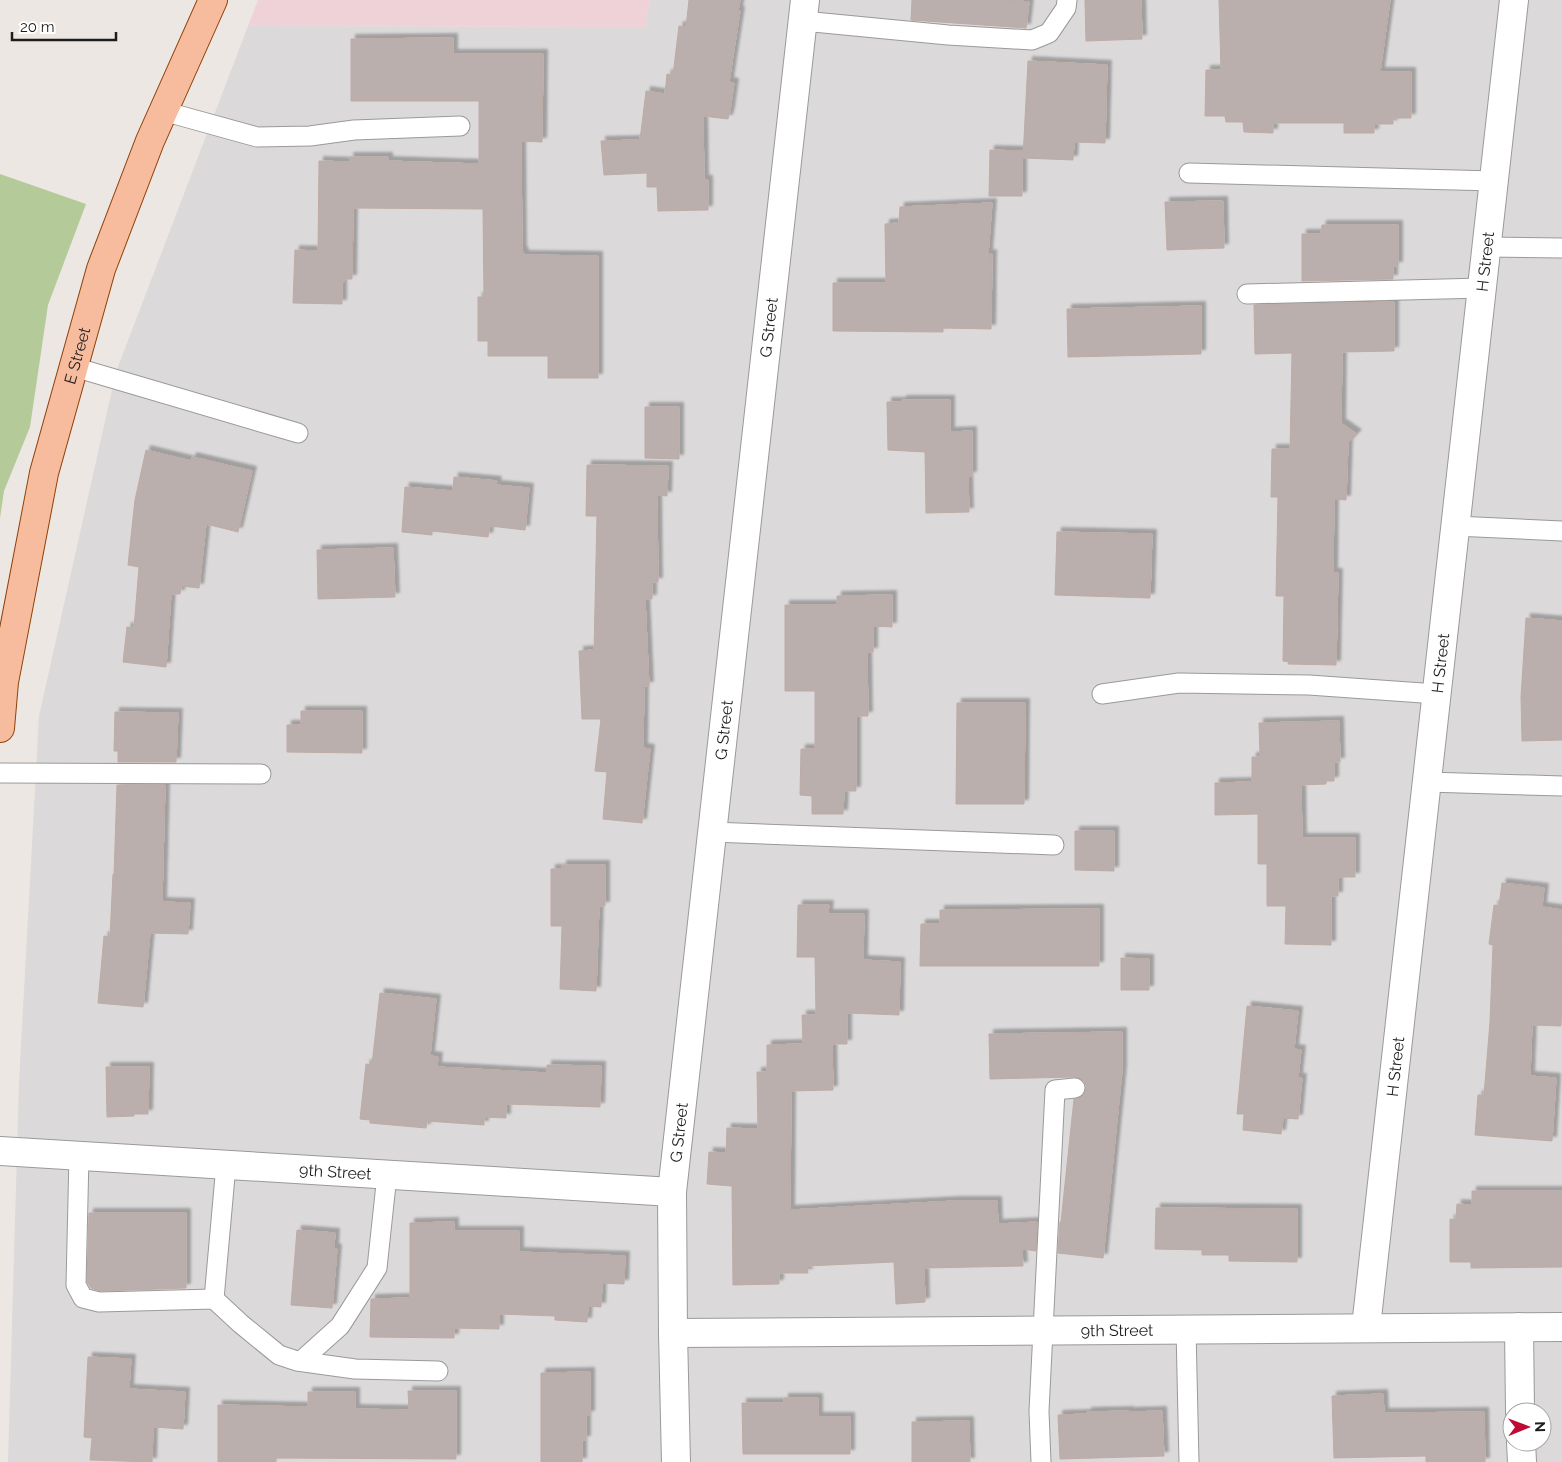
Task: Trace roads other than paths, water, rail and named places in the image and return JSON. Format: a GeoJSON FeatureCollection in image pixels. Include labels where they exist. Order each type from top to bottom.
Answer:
{"type":"FeatureCollection","features":[{"type":"Feature","properties":{"kind":"main road","name":"E Street"},"geometry":{"type":"LineString","coordinates":[[0,728],[4,682],[44,473],[101,269],[150,141],[213,0]]}},
{"type":"Feature","properties":{"kind":"street","name":"H Street"},"geometry":{"type":"LineString","coordinates":[[1366,1327],[1514,0]]}},
{"type":"Feature","properties":{"kind":"street","name":"G Street"},"geometry":{"type":"LineString","coordinates":[[676,1462],[672,1192],[804,10]]}},
{"type":"Feature","properties":{"kind":"street","name":"9th Street"},"geometry":{"type":"LineString","coordinates":[[0,1151],[672,1192]]}},
{"type":"Feature","properties":{"kind":"street"},"geometry":{"type":"LineString","coordinates":[[1519,1327],[1520,1402]]}},
{"type":"Feature","properties":{"kind":"street","name":"9th Street"},"geometry":{"type":"LineString","coordinates":[[673,1333],[1562,1327]]}},
{"type":"Feature","properties":{"kind":"lane"},"geometry":{"type":"LineString","coordinates":[[804,10],[948,36],[1032,40],[1049,33],[1066,8],[1067,0]]}},
{"type":"Feature","properties":{"kind":"lane"},"geometry":{"type":"LineString","coordinates":[[163,111],[258,136],[310,136],[354,130],[460,126]]}},
{"type":"Feature","properties":{"kind":"lane"},"geometry":{"type":"LineString","coordinates":[[1189,173],[1494,180]]}},
{"type":"Feature","properties":{"kind":"lane"},"geometry":{"type":"LineString","coordinates":[[1486,247],[1562,248]]}},
{"type":"Feature","properties":{"kind":"lane"},"geometry":{"type":"LineString","coordinates":[[1247,294],[1482,288]]}},
{"type":"Feature","properties":{"kind":"lane"},"geometry":{"type":"LineString","coordinates":[[74,367],[298,432]]}},
{"type":"Feature","properties":{"kind":"lane"},"geometry":{"type":"LineString","coordinates":[[1455,526],[1562,531]]}},
{"type":"Feature","properties":{"kind":"lane"},"geometry":{"type":"LineString","coordinates":[[1102,694],[1179,683],[1309,685],[1437,694]]}},
{"type":"Feature","properties":{"kind":"lane"},"geometry":{"type":"LineString","coordinates":[[0,773],[261,774]]}},
{"type":"Feature","properties":{"kind":"lane"},"geometry":{"type":"LineString","coordinates":[[1427,782],[1562,786]]}},
{"type":"Feature","properties":{"kind":"lane"},"geometry":{"type":"LineString","coordinates":[[712,832],[1054,845]]}},
{"type":"Feature","properties":{"kind":"lane"},"geometry":{"type":"LineString","coordinates":[[1041,1462],[1039,1411],[1054,1090],[1075,1088]]}},
{"type":"Feature","properties":{"kind":"lane"},"geometry":{"type":"LineString","coordinates":[[79,1156],[76,1285],[84,1298],[98,1302],[214,1299],[279,1355],[301,1361],[355,1369],[438,1371]]}},
{"type":"Feature","properties":{"kind":"lane"},"geometry":{"type":"LineString","coordinates":[[214,1299],[226,1165]]}},
{"type":"Feature","properties":{"kind":"lane"},"geometry":{"type":"LineString","coordinates":[[301,1361],[340,1326],[377,1268],[387,1175]]}},
{"type":"Feature","properties":{"kind":"lane"},"geometry":{"type":"LineString","coordinates":[[1186,1329],[1189,1462]]}}]}
